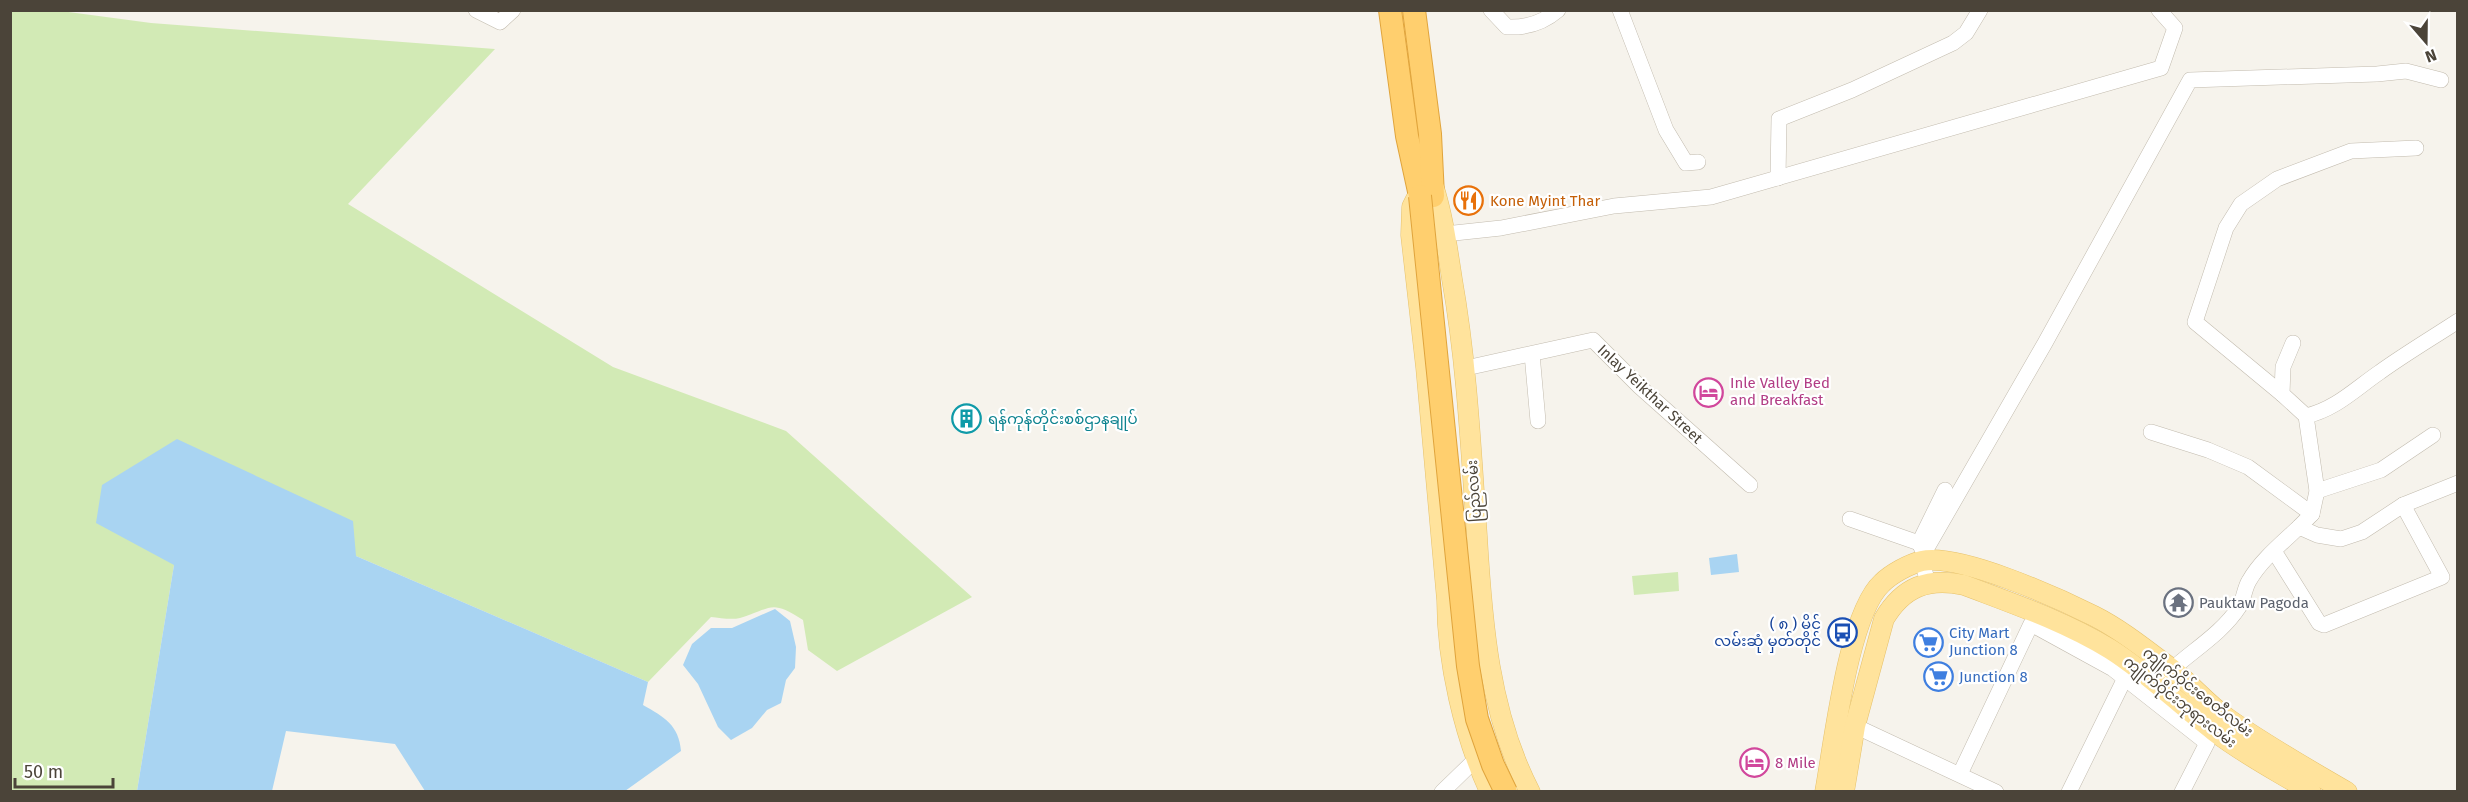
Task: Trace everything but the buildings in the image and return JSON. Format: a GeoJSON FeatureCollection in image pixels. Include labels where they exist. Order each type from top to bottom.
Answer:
{"type":"FeatureCollection","features":[{"type":"Feature","properties":{"kind":"highway","name":"ပြည်လမ်း"},"geometry":{"type":"LineString","coordinates":[[1390,10],[1407,136],[1426,193],[1447,312],[1486,716],[1502,763],[1517,792]]}},
{"type":"Feature","properties":{"kind":"highway","name":"ပြည်လမ်း"},"geometry":{"type":"LineString","coordinates":[[1414,10],[1431,134],[1426,193],[1468,666],[1477,719],[1493,765],[1506,792]]}},
{"type":"Feature","properties":{"kind":"main road","name":"ပြည်လမ်း"},"geometry":{"type":"LineString","coordinates":[[1490,792],[1475,760],[1463,718],[1447,626],[1447,600],[1426,367],[1411,234],[1412,207],[1426,193],[1442,213],[1466,368],[1481,602],[1487,656],[1502,721],[1517,766],[1530,792]]}},
{"type":"Feature","properties":{"kind":"main road","name":"ကျိုက်ဝိုင်းစေတီလမ်း"},"geometry":{"type":"LineString","coordinates":[[1825,792],[1837,716],[1859,625],[1881,584],[1922,552],[2044,593],[2095,617],[2165,676]]}},
{"type":"Feature","properties":{"kind":"main road","name":"ကျိုက်ဝိုင်းဘုရားလမ်း"},"geometry":{"type":"LineString","coordinates":[[1844,792],[1855,726],[1884,619],[1892,605],[1909,591],[1928,583],[1947,582],[1964,585],[2061,622],[2165,676],[2214,731],[2253,759],[2304,780]]}},
{"type":"Feature","properties":{"kind":"main road"},"geometry":{"type":"LineString","coordinates":[[1475,760],[1517,766]]}},
{"type":"Feature","properties":{"kind":"main road"},"geometry":{"type":"LineString","coordinates":[[2304,780],[2347,792]]}},
{"type":"Feature","properties":{"kind":"street"},"geometry":{"type":"LineString","coordinates":[[476,10],[500,22],[513,10]]}},
{"type":"Feature","properties":{"kind":"street"},"geometry":{"type":"LineString","coordinates":[[1491,10],[1507,27],[1524,28],[1551,16],[1558,10]]}},
{"type":"Feature","properties":{"kind":"street"},"geometry":{"type":"LineString","coordinates":[[1620,10],[1665,130],[1686,163],[1698,162]]}},
{"type":"Feature","properties":{"kind":"street"},"geometry":{"type":"LineString","coordinates":[[1778,178],[1779,119],[1852,90],[1953,43],[1966,33],[1980,10]]}},
{"type":"Feature","properties":{"kind":"street"},"geometry":{"type":"LineString","coordinates":[[1445,234],[1501,228],[1614,207],[1710,197],[2161,68],[2175,28],[2159,10]]}},
{"type":"Feature","properties":{"kind":"street"},"geometry":{"type":"LineString","coordinates":[[1922,552],[2044,343],[2190,80],[2406,71],[2441,80]]}},
{"type":"Feature","properties":{"kind":"street"},"geometry":{"type":"LineString","coordinates":[[2165,676],[2220,629],[2240,607],[2249,581],[2274,551],[2312,513],[2317,491],[2306,416],[2195,322],[2226,228],[2241,204],[2277,179],[2350,151],[2416,148]]}},
{"type":"Feature","properties":{"kind":"street"},"geometry":{"type":"LineString","coordinates":[[2306,416],[2323,412],[2345,399],[2379,373],[2457,321]]}},
{"type":"Feature","properties":{"kind":"street","name":"Inlay Yeikthar Street"},"geometry":{"type":"LineString","coordinates":[[1466,368],[1593,340],[1640,387],[1750,485]]}},
{"type":"Feature","properties":{"kind":"street"},"geometry":{"type":"LineString","coordinates":[[2282,394],[2283,367],[2293,342]]}},
{"type":"Feature","properties":{"kind":"street"},"geometry":{"type":"LineString","coordinates":[[1532,354],[1538,421]]}},
{"type":"Feature","properties":{"kind":"street"},"geometry":{"type":"LineString","coordinates":[[2151,432],[2208,450],[2248,467],[2312,513]]}},
{"type":"Feature","properties":{"kind":"street"},"geometry":{"type":"LineString","coordinates":[[2317,491],[2381,470],[2433,435]]}},
{"type":"Feature","properties":{"kind":"street"},"geometry":{"type":"LineString","coordinates":[[2299,527],[2317,535],[2341,539],[2362,532],[2403,505],[2457,483]]}},
{"type":"Feature","properties":{"kind":"street"},"geometry":{"type":"LineString","coordinates":[[1928,583],[1922,552],[1945,490]]}},
{"type":"Feature","properties":{"kind":"street"},"geometry":{"type":"LineString","coordinates":[[2274,551],[2319,623],[2324,625],[2442,577],[2403,505]]}},
{"type":"Feature","properties":{"kind":"street"},"geometry":{"type":"LineString","coordinates":[[1850,519],[1922,552]]}},
{"type":"Feature","properties":{"kind":"street"},"geometry":{"type":"LineString","coordinates":[[1960,774],[2031,624],[2125,678],[2207,743],[2182,792]]}},
{"type":"Feature","properties":{"kind":"street"},"geometry":{"type":"LineString","coordinates":[[2068,792],[2125,678]]}},
{"type":"Feature","properties":{"kind":"street"},"geometry":{"type":"LineString","coordinates":[[1855,726],[1996,792]]}},
{"type":"Feature","properties":{"kind":"street"},"geometry":{"type":"LineString","coordinates":[[1442,792],[1475,760]]}},
{"type":"Feature","properties":{"kind":"green space"},"geometry":{"type":"Polygon","coordinates":[[[10,11],[61,11],[151,23],[495,49],[348,204],[613,367],[786,431],[972,597],[837,671],[808,650],[803,620],[784,609],[772,607],[737,619],[711,617],[648,682],[356,556],[174,565],[137,791],[11,791],[10,11]]]}},
{"type":"Feature","properties":{"kind":"green space"},"geometry":{"type":"Polygon","coordinates":[[[1678,572],[1679,591],[1634,595],[1632,576],[1678,572]]]}},
{"type":"Feature","properties":{"kind":"water"},"geometry":{"type":"Polygon","coordinates":[[[177,439],[353,521],[356,556],[648,682],[643,705],[664,718],[674,728],[681,751],[625,791],[425,791],[395,744],[286,731],[272,791],[137,791],[174,565],[96,523],[102,485],[177,439]]]}},
{"type":"Feature","properties":{"kind":"water"},"geometry":{"type":"Polygon","coordinates":[[[1737,554],[1739,572],[1711,575],[1709,558],[1737,554]]]}},
{"type":"Feature","properties":{"kind":"water"},"geometry":{"type":"Polygon","coordinates":[[[775,609],[790,621],[796,647],[795,668],[786,680],[781,703],[767,710],[752,728],[731,740],[718,727],[698,684],[683,665],[692,644],[711,628],[732,628],[775,609]]]}},
{"type":"Feature","properties":{"kind":"place","name":"Kone Myint Thar"},"geometry":{"type":"Point","coordinates":[1469,201]}},
{"type":"Feature","properties":{"kind":"place","name":"Inle Valley Bed and Breakfast"},"geometry":{"type":"Point","coordinates":[1709,392]}},
{"type":"Feature","properties":{"kind":"place","name":"ရန်ကုန်တိုင်းစစ်ဌာနချုပ်"},"geometry":{"type":"Point","coordinates":[967,419]}},
{"type":"Feature","properties":{"kind":"place","name":"Pauktaw Pagoda"},"geometry":{"type":"Point","coordinates":[2178,603]}},
{"type":"Feature","properties":{"kind":"place","name":"( ၈ ) မိုင် လမ်းဆုံ မှတ်တိုင်"},"geometry":{"type":"Point","coordinates":[1842,633]}},
{"type":"Feature","properties":{"kind":"place","name":"City Mart Junction 8"},"geometry":{"type":"Point","coordinates":[1928,642]}},
{"type":"Feature","properties":{"kind":"place","name":"Junction 8"},"geometry":{"type":"Point","coordinates":[1938,677]}},
{"type":"Feature","properties":{"kind":"place","name":"8 Mile"},"geometry":{"type":"Point","coordinates":[1754,763]}}]}
